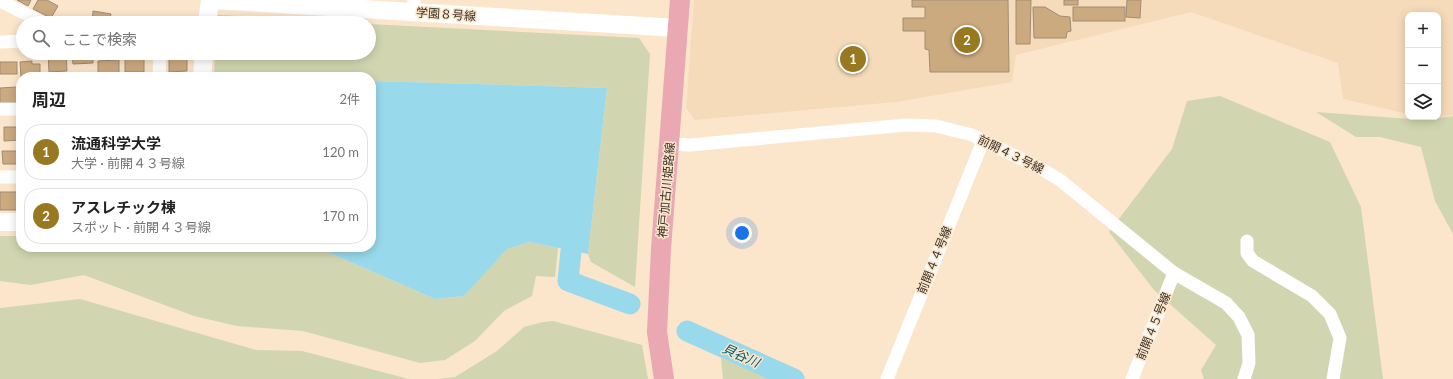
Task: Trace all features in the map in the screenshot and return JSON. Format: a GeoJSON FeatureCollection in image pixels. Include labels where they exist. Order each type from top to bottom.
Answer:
{"type":"FeatureCollection","features":[{"type":"Feature","properties":{"kind":"main road","name":"神戸加古川姫路線"},"geometry":{"type":"LineString","coordinates":[[664,379],[657,332],[661,249],[680,0]]}},
{"type":"Feature","properties":{"kind":"street"},"geometry":{"type":"LineString","coordinates":[[208,16],[210,0]]}},
{"type":"Feature","properties":{"kind":"street","name":"学園８号線"},"geometry":{"type":"LineString","coordinates":[[213,0],[414,6],[678,28]]}},
{"type":"Feature","properties":{"kind":"street"},"geometry":{"type":"LineString","coordinates":[[0,1],[30,16]]}},
{"type":"Feature","properties":{"kind":"street"},"geometry":{"type":"LineString","coordinates":[[0,42],[16,42]]}},
{"type":"Feature","properties":{"kind":"street"},"geometry":{"type":"LineString","coordinates":[[159,72],[160,60]]}},
{"type":"Feature","properties":{"kind":"street"},"geometry":{"type":"LineString","coordinates":[[202,72],[203,60]]}},
{"type":"Feature","properties":{"kind":"street"},"geometry":{"type":"LineString","coordinates":[[0,109],[16,109]]}},
{"type":"Feature","properties":{"kind":"street","name":"前開４３号線"},"geometry":{"type":"LineString","coordinates":[[670,144],[690,145],[906,125],[936,126],[972,135],[1040,168],[1060,180],[1174,273],[1226,303],[1239,318],[1248,335],[1249,363],[1244,379]]}},
{"type":"Feature","properties":{"kind":"street","name":"前開４４号線"},"geometry":{"type":"LineString","coordinates":[[887,379],[983,141]]}},
{"type":"Feature","properties":{"kind":"street"},"geometry":{"type":"LineString","coordinates":[[0,177],[16,177]]}},
{"type":"Feature","properties":{"kind":"street"},"geometry":{"type":"LineString","coordinates":[[0,222],[16,222]]}},
{"type":"Feature","properties":{"kind":"street"},"geometry":{"type":"LineString","coordinates":[[1247,241],[1247,253],[1253,261],[1312,296],[1330,314],[1340,338],[1334,379]]}},
{"type":"Feature","properties":{"kind":"street","name":"前開４５号線"},"geometry":{"type":"LineString","coordinates":[[1132,379],[1174,273]]}},
{"type":"Feature","properties":{"kind":"shaded area"},"geometry":{"type":"Polygon","coordinates":[[[694,0],[1453,0],[1453,115],[1441,117],[1441,12],[1405,12],[1405,113],[1343,99],[1338,63],[1191,12],[1016,55],[1012,82],[896,102],[695,120],[686,108],[694,0]]]}},
{"type":"Feature","properties":{"kind":"green space"},"geometry":{"type":"Polygon","coordinates":[[[376,24],[639,38],[650,54],[635,287],[591,262],[588,254],[607,88],[376,81],[376,72],[214,72],[215,60],[376,60],[376,24]]]}},
{"type":"Feature","properties":{"kind":"green space"},"geometry":{"type":"Polygon","coordinates":[[[1220,96],[1330,142],[1361,207],[1383,379],[1204,379],[1201,370],[1216,345],[1154,290],[1109,232],[1172,149],[1187,101],[1220,96]]]}},
{"type":"Feature","properties":{"kind":"green space"},"geometry":{"type":"Polygon","coordinates":[[[1316,112],[1405,119],[1405,120],[1441,120],[1441,118],[1453,116],[1453,234],[1435,201],[1421,147],[1380,137],[1356,137],[1316,112]]]}},
{"type":"Feature","properties":{"kind":"green space"},"geometry":{"type":"Polygon","coordinates":[[[0,236],[16,236],[16,252],[327,252],[435,299],[464,296],[506,249],[529,242],[558,248],[555,277],[536,276],[532,296],[504,311],[475,341],[445,360],[420,363],[303,331],[237,326],[194,316],[84,275],[31,285],[0,281],[0,236]]]}},
{"type":"Feature","properties":{"kind":"green space"},"geometry":{"type":"Polygon","coordinates":[[[80,299],[256,350],[302,351],[409,379],[0,379],[0,308],[80,299]]]}},
{"type":"Feature","properties":{"kind":"green space"},"geometry":{"type":"Polygon","coordinates":[[[553,321],[642,345],[648,379],[437,379],[455,377],[497,351],[524,327],[553,321]]]}},
{"type":"Feature","properties":{"kind":"green space"},"geometry":{"type":"Polygon","coordinates":[[[721,358],[773,379],[723,379],[721,358]]]}},
{"type":"Feature","properties":{"kind":"water"},"geometry":{"type":"Polygon","coordinates":[[[376,81],[607,88],[588,254],[529,242],[507,249],[464,296],[435,299],[327,252],[376,252],[376,81]]]}},
{"type":"Feature","properties":{"kind":"building"},"geometry":{"type":"Polygon","coordinates":[[[17,0],[31,0],[28,6],[17,0]]]}},
{"type":"Feature","properties":{"kind":"building"},"geometry":{"type":"Polygon","coordinates":[[[38,0],[47,0],[58,6],[52,16],[47,16],[33,9],[38,0]]]}},
{"type":"Feature","properties":{"kind":"building"},"geometry":{"type":"Polygon","coordinates":[[[912,0],[1008,0],[1009,72],[930,72],[929,50],[925,49],[925,31],[903,31],[903,18],[925,18],[925,7],[912,7],[912,0]]]}},
{"type":"Feature","properties":{"kind":"building"},"geometry":{"type":"Polygon","coordinates":[[[1016,0],[1031,0],[1030,44],[1016,44],[1016,0]]]}},
{"type":"Feature","properties":{"kind":"building"},"geometry":{"type":"Polygon","coordinates":[[[1064,0],[1078,0],[1078,5],[1064,5],[1064,0]]]}},
{"type":"Feature","properties":{"kind":"building"},"geometry":{"type":"Polygon","coordinates":[[[1127,0],[1141,0],[1140,18],[1126,17],[1127,0]]]}},
{"type":"Feature","properties":{"kind":"building"},"geometry":{"type":"Polygon","coordinates":[[[1033,7],[1045,7],[1060,16],[1070,17],[1071,31],[1067,32],[1066,38],[1034,38],[1033,7]]]}},
{"type":"Feature","properties":{"kind":"building"},"geometry":{"type":"Polygon","coordinates":[[[1073,7],[1125,7],[1125,21],[1073,21],[1073,7]]]}},
{"type":"Feature","properties":{"kind":"building"},"geometry":{"type":"Polygon","coordinates":[[[93,11],[111,14],[111,16],[93,16],[93,11]]]}},
{"type":"Feature","properties":{"kind":"building"},"geometry":{"type":"Polygon","coordinates":[[[48,60],[66,60],[67,71],[49,72],[48,60]]]}},
{"type":"Feature","properties":{"kind":"building"},"geometry":{"type":"Polygon","coordinates":[[[73,60],[93,60],[93,63],[73,64],[73,60]]]}},
{"type":"Feature","properties":{"kind":"building"},"geometry":{"type":"Polygon","coordinates":[[[119,60],[119,72],[98,72],[98,61],[119,60]]]}},
{"type":"Feature","properties":{"kind":"building"},"geometry":{"type":"Polygon","coordinates":[[[125,60],[144,60],[144,72],[125,72],[125,60]]]}},
{"type":"Feature","properties":{"kind":"building"},"geometry":{"type":"Polygon","coordinates":[[[169,60],[187,60],[187,71],[169,72],[169,60]]]}},
{"type":"Feature","properties":{"kind":"building"},"geometry":{"type":"Polygon","coordinates":[[[32,61],[32,64],[40,64],[40,72],[21,72],[20,62],[32,61]]]}},
{"type":"Feature","properties":{"kind":"building"},"geometry":{"type":"Polygon","coordinates":[[[0,62],[17,62],[16,74],[0,74],[0,62]]]}},
{"type":"Feature","properties":{"kind":"building"},"geometry":{"type":"Polygon","coordinates":[[[16,87],[16,103],[0,103],[0,88],[16,87]]]}},
{"type":"Feature","properties":{"kind":"building"},"geometry":{"type":"Polygon","coordinates":[[[4,127],[16,127],[16,140],[4,141],[4,127]]]}},
{"type":"Feature","properties":{"kind":"building"},"geometry":{"type":"Polygon","coordinates":[[[2,151],[16,151],[16,164],[3,164],[2,151]]]}},
{"type":"Feature","properties":{"kind":"building"},"geometry":{"type":"Polygon","coordinates":[[[0,192],[16,192],[16,210],[0,210],[0,192]]]}},
{"type":"Feature","properties":{"kind":"waterway","name":"貝谷川"},"geometry":{"type":"LineString","coordinates":[[571,251],[568,281],[630,304]]}},
{"type":"Feature","properties":{"kind":"waterway","name":"貝谷川"},"geometry":{"type":"LineString","coordinates":[[687,331],[794,379]]}},
{"type":"Feature","properties":{"kind":"place","name":"アスレチック棟"},"geometry":{"type":"Point","coordinates":[967,40]}},
{"type":"Feature","properties":{"kind":"place","name":"流通科学大学"},"geometry":{"type":"Point","coordinates":[853,59]}}]}
